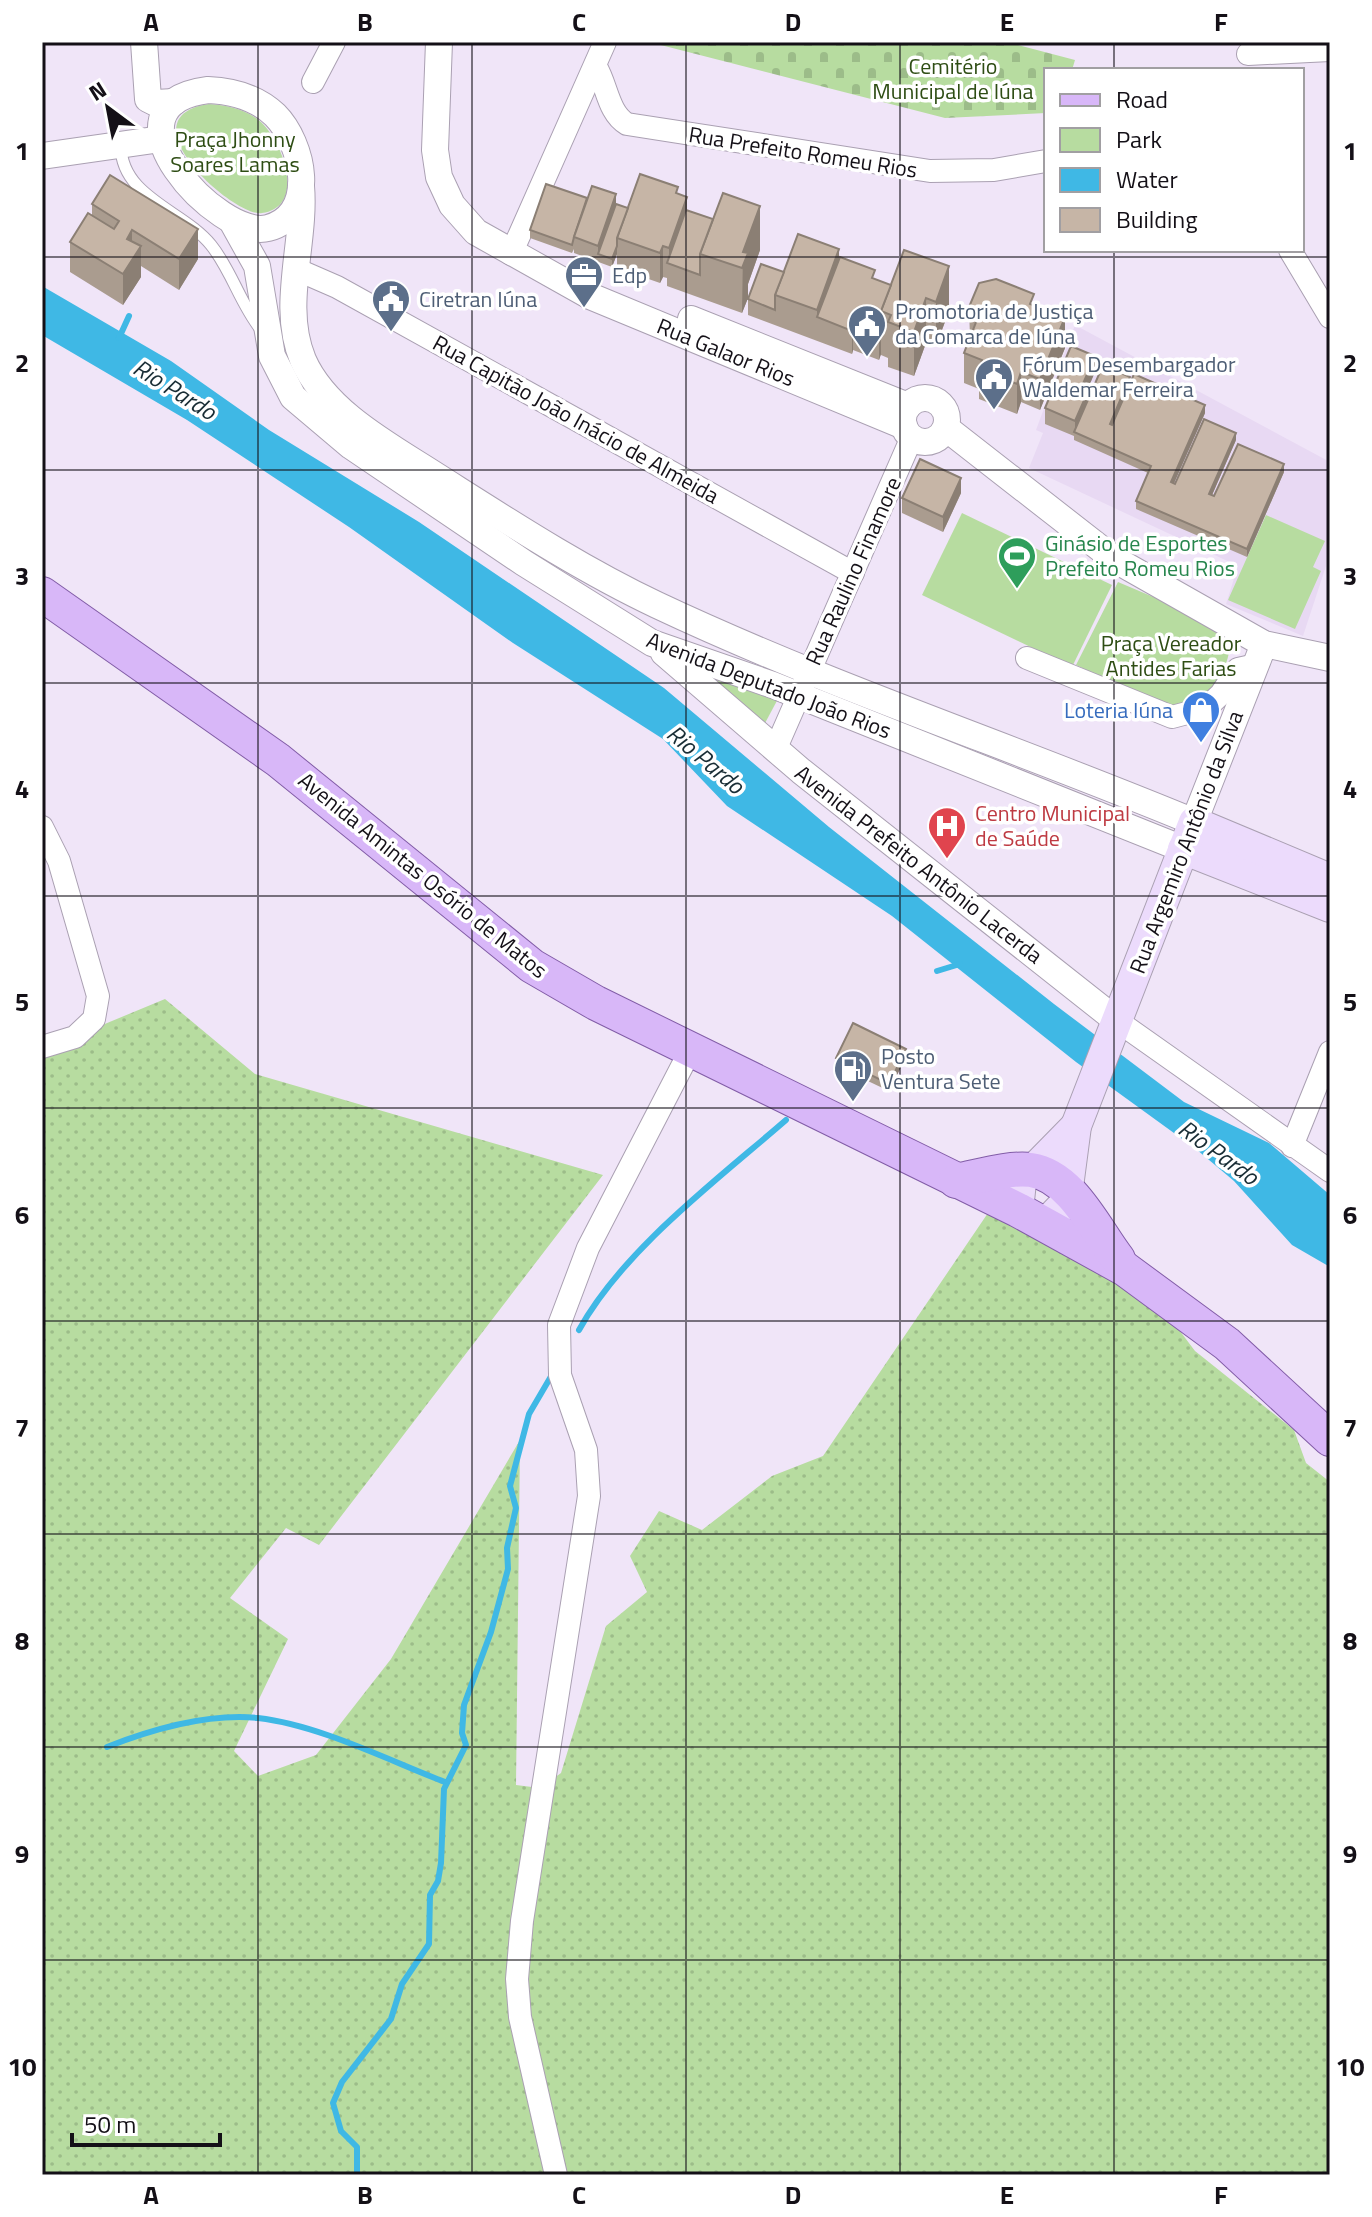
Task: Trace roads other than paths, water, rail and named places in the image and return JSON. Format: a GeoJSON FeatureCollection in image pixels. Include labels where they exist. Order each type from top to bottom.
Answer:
{"type":"FeatureCollection","features":[{"type":"Feature","properties":{"kind":"main road","name":"Avenida Amintas Osório de Matos"},"geometry":{"type":"LineString","coordinates":[[42,594],[278,760],[532,966],[691,1049],[1031,1218],[1125,1269]]}},
{"type":"Feature","properties":{"kind":"main road","name":"Avenida Deputado João Rios"},"geometry":{"type":"LineString","coordinates":[[1188,836],[1330,879]]}},
{"type":"Feature","properties":{"kind":"main road","name":"Avenida Deputado João Rios"},"geometry":{"type":"LineString","coordinates":[[1188,836],[1330,907]]}},
{"type":"Feature","properties":{"kind":"main road","name":"Rua Argemiro Antônio da Silva"},"geometry":{"type":"LineString","coordinates":[[1078,1122],[1188,836]]}},
{"type":"Feature","properties":{"kind":"main road"},"geometry":{"type":"LineString","coordinates":[[1078,1122],[1070,1192],[1061,1210],[1031,1218],[1019,1189],[1032,1170],[1078,1122]]}},
{"type":"Feature","properties":{"kind":"main road"},"geometry":{"type":"LineString","coordinates":[[956,1181],[1032,1170],[1070,1192],[1125,1269],[1227,1344],[1330,1439]]}},
{"type":"Feature","properties":{"kind":"street"},"geometry":{"type":"LineString","coordinates":[[144,42],[148,99],[156,103],[174,102],[192,92],[237,93],[264,107],[287,125],[298,156],[301,186],[298,204],[281,222],[257,229],[233,223],[171,165],[161,139],[164,118],[174,102]]}},
{"type":"Feature","properties":{"kind":"street"},"geometry":{"type":"LineString","coordinates":[[313,82],[334,42]]}},
{"type":"Feature","properties":{"kind":"street","name":"Rua Galaor Rios"},"geometry":{"type":"LineString","coordinates":[[439,42],[435,150],[444,193],[476,232],[590,296],[908,423],[920,398],[934,399],[944,408],[946,428],[978,450],[1098,548],[1260,654],[1330,658]]}},
{"type":"Feature","properties":{"kind":"street"},"geometry":{"type":"LineString","coordinates":[[511,254],[605,42]]}},
{"type":"Feature","properties":{"kind":"street"},"geometry":{"type":"LineString","coordinates":[[1248,55],[1330,50]]}},
{"type":"Feature","properties":{"kind":"street","name":"Rua Prefeito Romeu Rios"},"geometry":{"type":"LineString","coordinates":[[596,67],[605,82],[615,114],[627,124],[930,171],[994,170],[1044,161]]}},
{"type":"Feature","properties":{"kind":"street"},"geometry":{"type":"LineString","coordinates":[[42,156],[122,142],[161,139]]}},
{"type":"Feature","properties":{"kind":"street","name":"Avenida Deputado João Rios"},"geometry":{"type":"LineString","coordinates":[[301,186],[304,215],[296,328],[303,361],[320,387],[363,426],[588,569],[655,604],[1188,836]]}},
{"type":"Feature","properties":{"kind":"street","name":"Avenida Deputado João Rios"},"geometry":{"type":"LineString","coordinates":[[233,223],[257,266],[269,340],[281,377],[293,397],[322,425],[524,563],[652,643],[1188,836]]}},
{"type":"Feature","properties":{"kind":"street"},"geometry":{"type":"LineString","coordinates":[[1291,252],[1330,317]]}},
{"type":"Feature","properties":{"kind":"street","name":"Rua Capitão João Inácio de Almeida"},"geometry":{"type":"LineString","coordinates":[[298,270],[337,287],[853,573]]}},
{"type":"Feature","properties":{"kind":"street"},"geometry":{"type":"LineString","coordinates":[[908,423],[927,442],[941,435],[946,428]]}},
{"type":"Feature","properties":{"kind":"street","name":"Rua Raulino Finamore"},"geometry":{"type":"LineString","coordinates":[[775,750],[853,573],[908,423]]}},
{"type":"Feature","properties":{"kind":"street","name":"Avenida Prefeito Antônio Lacerda"},"geometry":{"type":"LineString","coordinates":[[652,643],[775,750],[1112,1030]]}},
{"type":"Feature","properties":{"kind":"street"},"geometry":{"type":"LineString","coordinates":[[1027,658],[1172,717],[1206,708],[1221,694],[1238,669],[1260,654]]}},
{"type":"Feature","properties":{"kind":"street","name":"Rua Argemiro Antônio da Silva"},"geometry":{"type":"LineString","coordinates":[[1188,836],[1260,654]]}},
{"type":"Feature","properties":{"kind":"street"},"geometry":{"type":"LineString","coordinates":[[42,827],[59,861],[98,996],[94,1019],[75,1037],[42,1047]]}},
{"type":"Feature","properties":{"kind":"street"},"geometry":{"type":"LineString","coordinates":[[1112,1030],[1330,1171]]}},
{"type":"Feature","properties":{"kind":"street"},"geometry":{"type":"LineString","coordinates":[[556,2175],[524,2049],[517,1979],[522,1921],[589,1496],[586,1450],[560,1375],[559,1325],[588,1248],[691,1049]]}},
{"type":"Feature","properties":{"kind":"street"},"geometry":{"type":"LineString","coordinates":[[1292,1146],[1330,1052]]}},
{"type":"Feature","properties":{"kind":"lane"},"geometry":{"type":"LineString","coordinates":[[122,142],[121,157],[133,180],[144,193],[210,243],[243,306],[269,340]]}},
{"type":"Feature","properties":{"kind":"water","name":"Rio Pardo"},"geometry":{"type":"Polygon","coordinates":[[[42,286],[171,361],[269,430],[419,522],[664,688],[829,827],[1184,1102],[1269,1143],[1330,1195],[1330,1267],[1292,1245],[1234,1181],[1196,1149],[1076,1062],[892,916],[727,806],[663,739],[513,643],[349,527],[187,420],[42,335],[42,286]]]}},
{"type":"Feature","properties":{"kind":"waterway"},"geometry":{"type":"LineString","coordinates":[[119,338],[129,316]]}},
{"type":"Feature","properties":{"kind":"waterway"},"geometry":{"type":"LineString","coordinates":[[937,971],[960,964]]}},
{"type":"Feature","properties":{"kind":"waterway"},"geometry":{"type":"LineString","coordinates":[[579,1330],[598,1300],[646,1244],[786,1120]]}},
{"type":"Feature","properties":{"kind":"waterway"},"geometry":{"type":"LineString","coordinates":[[357,2175],[357,2147],[341,2131],[333,2103],[342,2082],[391,2019],[402,1984],[429,1944],[430,1895],[438,1881],[441,1863],[444,1789],[466,1745],[462,1733],[464,1705],[491,1632],[508,1569],[507,1548],[516,1508],[510,1486],[529,1414],[553,1373]]}},
{"type":"Feature","properties":{"kind":"waterway"},"geometry":{"type":"LineString","coordinates":[[107,1747],[143,1734],[200,1720],[258,1718],[329,1736],[445,1782]]}},
{"type":"Feature","properties":{"kind":"place","name":"Edp"},"geometry":{"type":"Point","coordinates":[584,309]}},
{"type":"Feature","properties":{"kind":"place","name":"Ciretran Iúna"},"geometry":{"type":"Point","coordinates":[391,333]}},
{"type":"Feature","properties":{"kind":"place","name":"Promotoria de Justiça da Comarca de Iúna"},"geometry":{"type":"Point","coordinates":[867,358]}},
{"type":"Feature","properties":{"kind":"place","name":"Fórum Desembargador Waldemar Ferreira"},"geometry":{"type":"Point","coordinates":[994,411]}},
{"type":"Feature","properties":{"kind":"place","name":"Ginásio de Esportes Prefeito Romeu Rios"},"geometry":{"type":"Point","coordinates":[1017,590]}},
{"type":"Feature","properties":{"kind":"place","name":"Loteria Iúna"},"geometry":{"type":"Point","coordinates":[1201,744]}},
{"type":"Feature","properties":{"kind":"place","name":"Centro Municipal de Saúde"},"geometry":{"type":"Point","coordinates":[947,860]}},
{"type":"Feature","properties":{"kind":"place","name":"Posto Ventura Sete"},"geometry":{"type":"Point","coordinates":[853,1103]}},
{"type":"Feature","properties":{"kind":"park label","name":"Cemitério Municipal de Iúna"},"geometry":{"type":"Point","coordinates":[953,78]}},
{"type":"Feature","properties":{"kind":"park label","name":"Praça Jhonny Soares Lamas"},"geometry":{"type":"Point","coordinates":[235,152]}},
{"type":"Feature","properties":{"kind":"park label","name":"Praça Vereador Antides Farias"},"geometry":{"type":"Point","coordinates":[1171,656]}}]}
